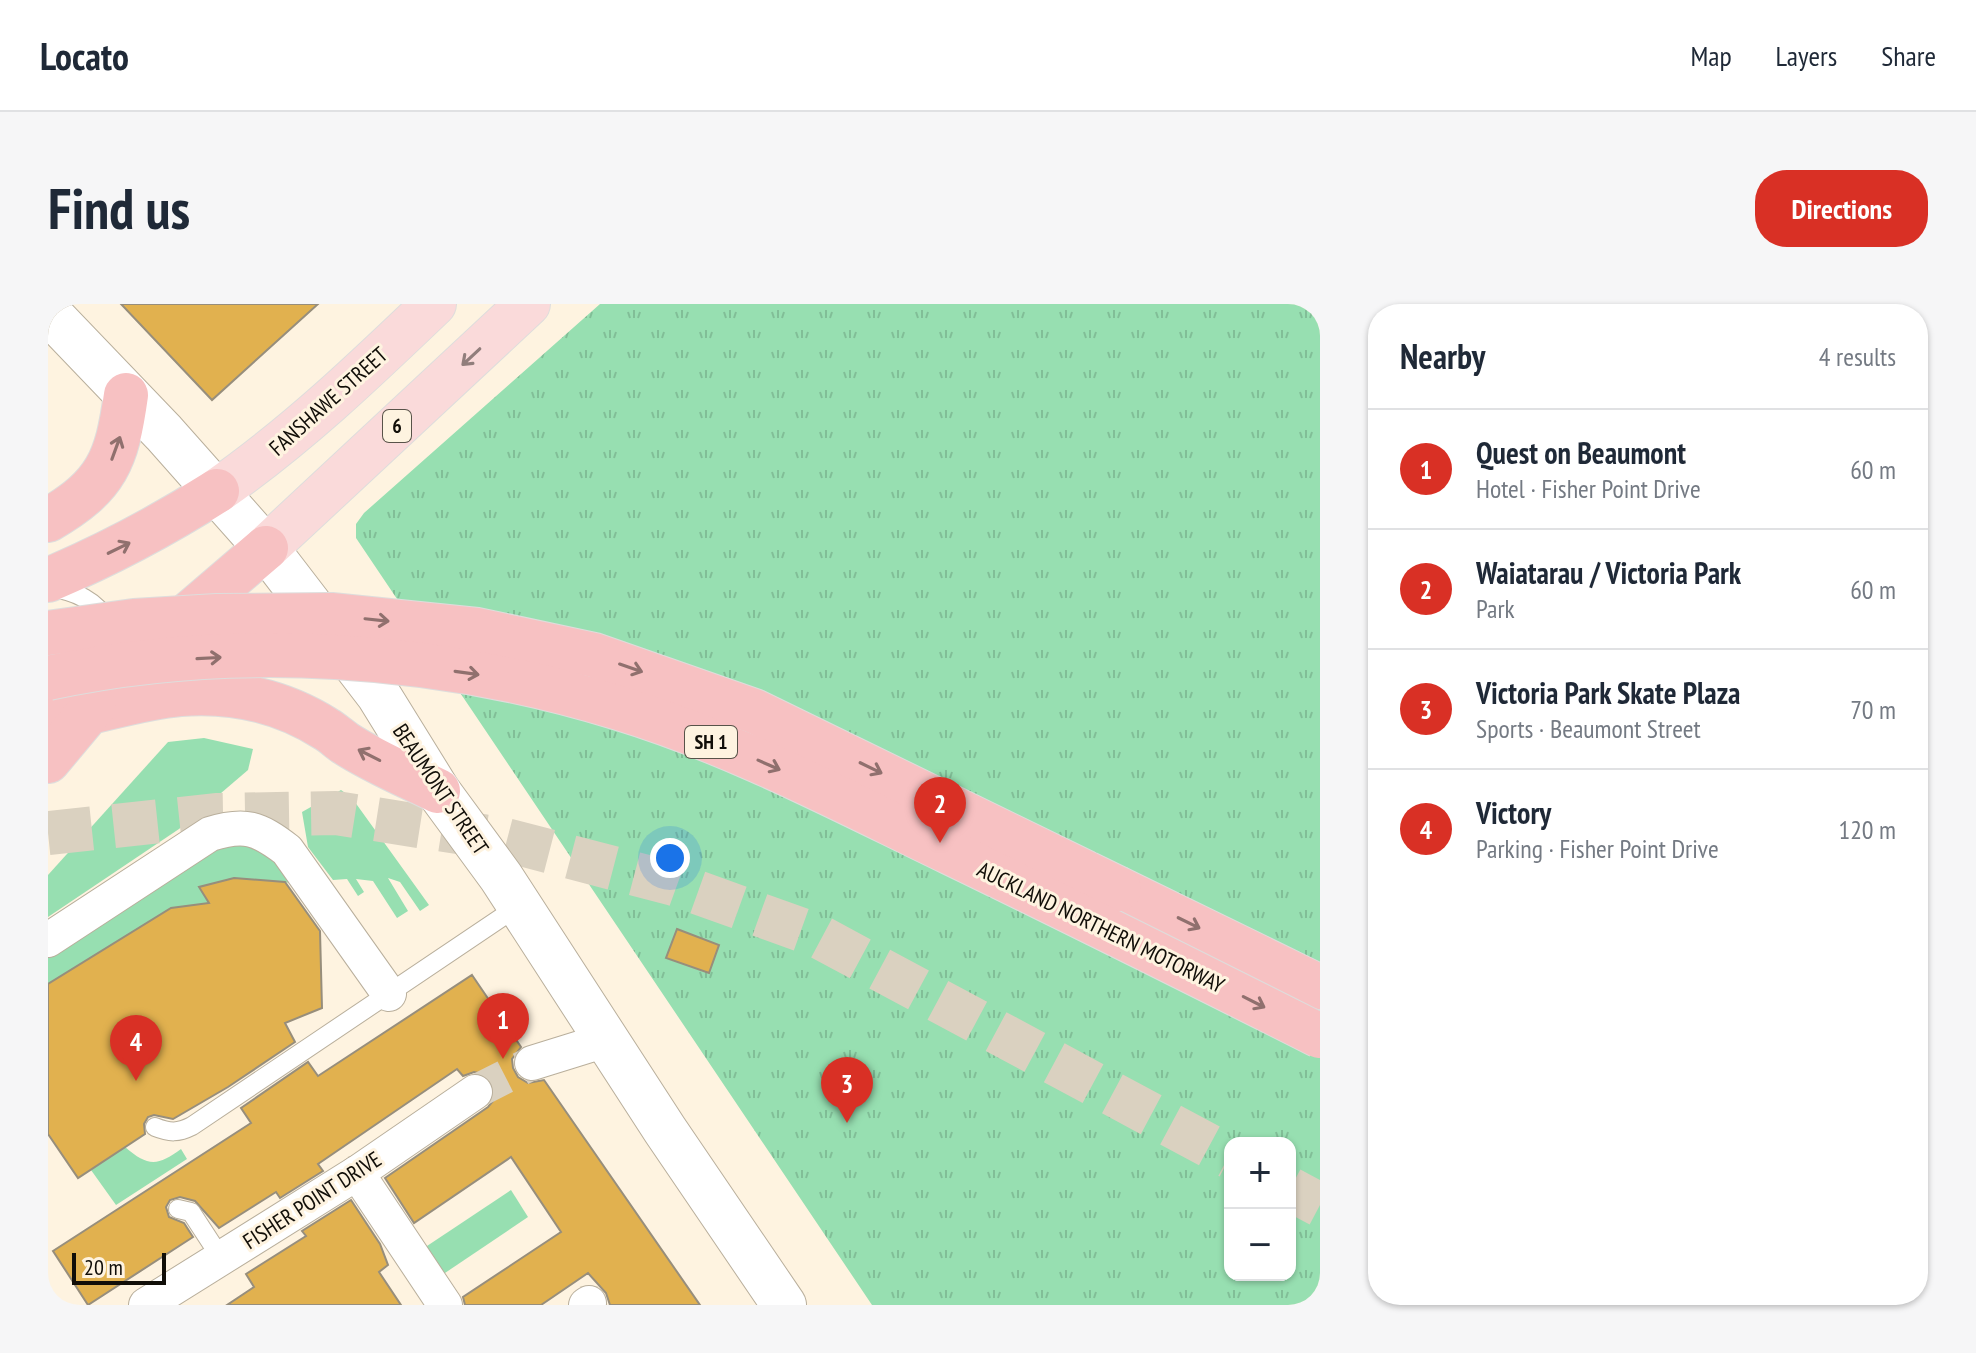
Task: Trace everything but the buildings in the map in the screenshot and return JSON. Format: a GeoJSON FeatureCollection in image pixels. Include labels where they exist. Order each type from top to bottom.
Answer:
{"type":"FeatureCollection","features":[{"type":"Feature","properties":{"kind":"highway"},"geometry":{"type":"LineString","coordinates":[[48,520],[78,501],[106,471],[119,442],[126,395]]}},
{"type":"Feature","properties":{"kind":"highway"},"geometry":{"type":"LineString","coordinates":[[48,580],[163,525],[217,491]]}},
{"type":"Feature","properties":{"kind":"highway"},"geometry":{"type":"LineString","coordinates":[[48,761],[78,712],[266,548]]}},
{"type":"Feature","properties":{"kind":"highway"},"geometry":{"type":"LineString","coordinates":[[48,633],[189,617],[331,615],[477,630],[594,655],[754,711],[1320,987]]}},
{"type":"Feature","properties":{"kind":"highway","name":"AUCKLAND NORTHERN MOTORWAY"},"geometry":{"type":"LineString","coordinates":[[48,678],[147,662],[213,658],[364,659],[515,680],[620,708],[770,765],[1320,1036]]}},
{"type":"Feature","properties":{"kind":"highway"},"geometry":{"type":"LineString","coordinates":[[78,712],[181,694],[253,698],[285,707],[310,719],[346,744],[438,791]]}},
{"type":"Feature","properties":{"kind":"main road","name":"FANSHAWE STREET"},"geometry":{"type":"LineString","coordinates":[[217,491],[269,454],[322,410],[434,304]]}},
{"type":"Feature","properties":{"kind":"main road","name":"6"},"geometry":{"type":"LineString","coordinates":[[266,548],[528,304]]}},
{"type":"Feature","properties":{"kind":"main road","name":"BEAUMONT STREET"},"geometry":{"type":"LineString","coordinates":[[48,312],[217,491],[266,548],[378,694],[438,791],[520,905],[606,1040],[784,1305]]}},
{"type":"Feature","properties":{"kind":"street"},"geometry":{"type":"LineString","coordinates":[[48,940],[210,834],[244,827],[269,837],[287,850],[389,994]]}},
{"type":"Feature","properties":{"kind":"street"},"geometry":{"type":"LineString","coordinates":[[532,1063],[606,1040]]}},
{"type":"Feature","properties":{"kind":"street","name":"FISHER POINT DRIVE"},"geometry":{"type":"LineString","coordinates":[[146,1305],[357,1173],[475,1092]]}},
{"type":"Feature","properties":{"kind":"street"},"geometry":{"type":"LineString","coordinates":[[357,1173],[445,1305]]}},
{"type":"Feature","properties":{"kind":"lane"},"geometry":{"type":"LineString","coordinates":[[48,587],[83,596],[105,616],[115,646],[113,661],[78,712]]}},
{"type":"Feature","properties":{"kind":"lane"},"geometry":{"type":"LineString","coordinates":[[155,1127],[180,1132],[192,1126],[520,905]]}},
{"type":"Feature","properties":{"kind":"lane"},"geometry":{"type":"LineString","coordinates":[[178,1209],[191,1212],[221,1258]]}},
{"type":"Feature","properties":{"kind":"green space"},"geometry":{"type":"Polygon","coordinates":[[[600,304],[1320,304],[1320,1305],[872,1305],[356,538],[356,524],[364,513],[600,304]]]}},
{"type":"Feature","properties":{"kind":"green space"},"geometry":{"type":"Polygon","coordinates":[[[204,738],[253,749],[248,770],[179,829],[48,917],[48,875],[168,742],[204,738]]]}},
{"type":"Feature","properties":{"kind":"green space"},"geometry":{"type":"Polygon","coordinates":[[[341,790],[352,798],[429,905],[420,911],[400,882],[388,878],[408,911],[397,918],[373,881],[356,879],[364,892],[358,896],[347,879],[333,880],[308,847],[302,812],[341,790]]]}},
{"type":"Feature","properties":{"kind":"green space"},"geometry":{"type":"Polygon","coordinates":[[[233,840],[278,860],[293,883],[234,878],[199,887],[209,903],[171,908],[48,984],[48,957],[233,840]]]}},
{"type":"Feature","properties":{"kind":"green space"},"geometry":{"type":"Polygon","coordinates":[[[125,1147],[147,1161],[166,1159],[181,1149],[187,1159],[116,1205],[91,1170],[125,1147]]]}},
{"type":"Feature","properties":{"kind":"green space"},"geometry":{"type":"Polygon","coordinates":[[[511,1190],[528,1217],[442,1275],[424,1248],[511,1190]]]}},
{"type":"Feature","properties":{"kind":"tunnel"},"geometry":{"type":"LineString","coordinates":[[48,833],[218,815],[336,813],[502,839],[674,884],[816,935],[1224,1154]]}},
{"type":"Feature","properties":{"kind":"tunnel"},"geometry":{"type":"LineString","coordinates":[[475,1092],[532,1063]]}},
{"type":"Feature","properties":{"kind":"tunnel"},"geometry":{"type":"LineString","coordinates":[[1296,1192],[1320,1205]]}},
{"type":"Feature","properties":{"kind":"place","name":"Waiatarau / Victoria Park"},"geometry":{"type":"Point","coordinates":[940,843]}},
{"type":"Feature","properties":{"kind":"place","name":"Quest on Beaumont"},"geometry":{"type":"Point","coordinates":[503,1059]}},
{"type":"Feature","properties":{"kind":"place","name":"Victory"},"geometry":{"type":"Point","coordinates":[136,1081]}},
{"type":"Feature","properties":{"kind":"place","name":"Victoria Park Skate Plaza"},"geometry":{"type":"Point","coordinates":[847,1123]}}]}
